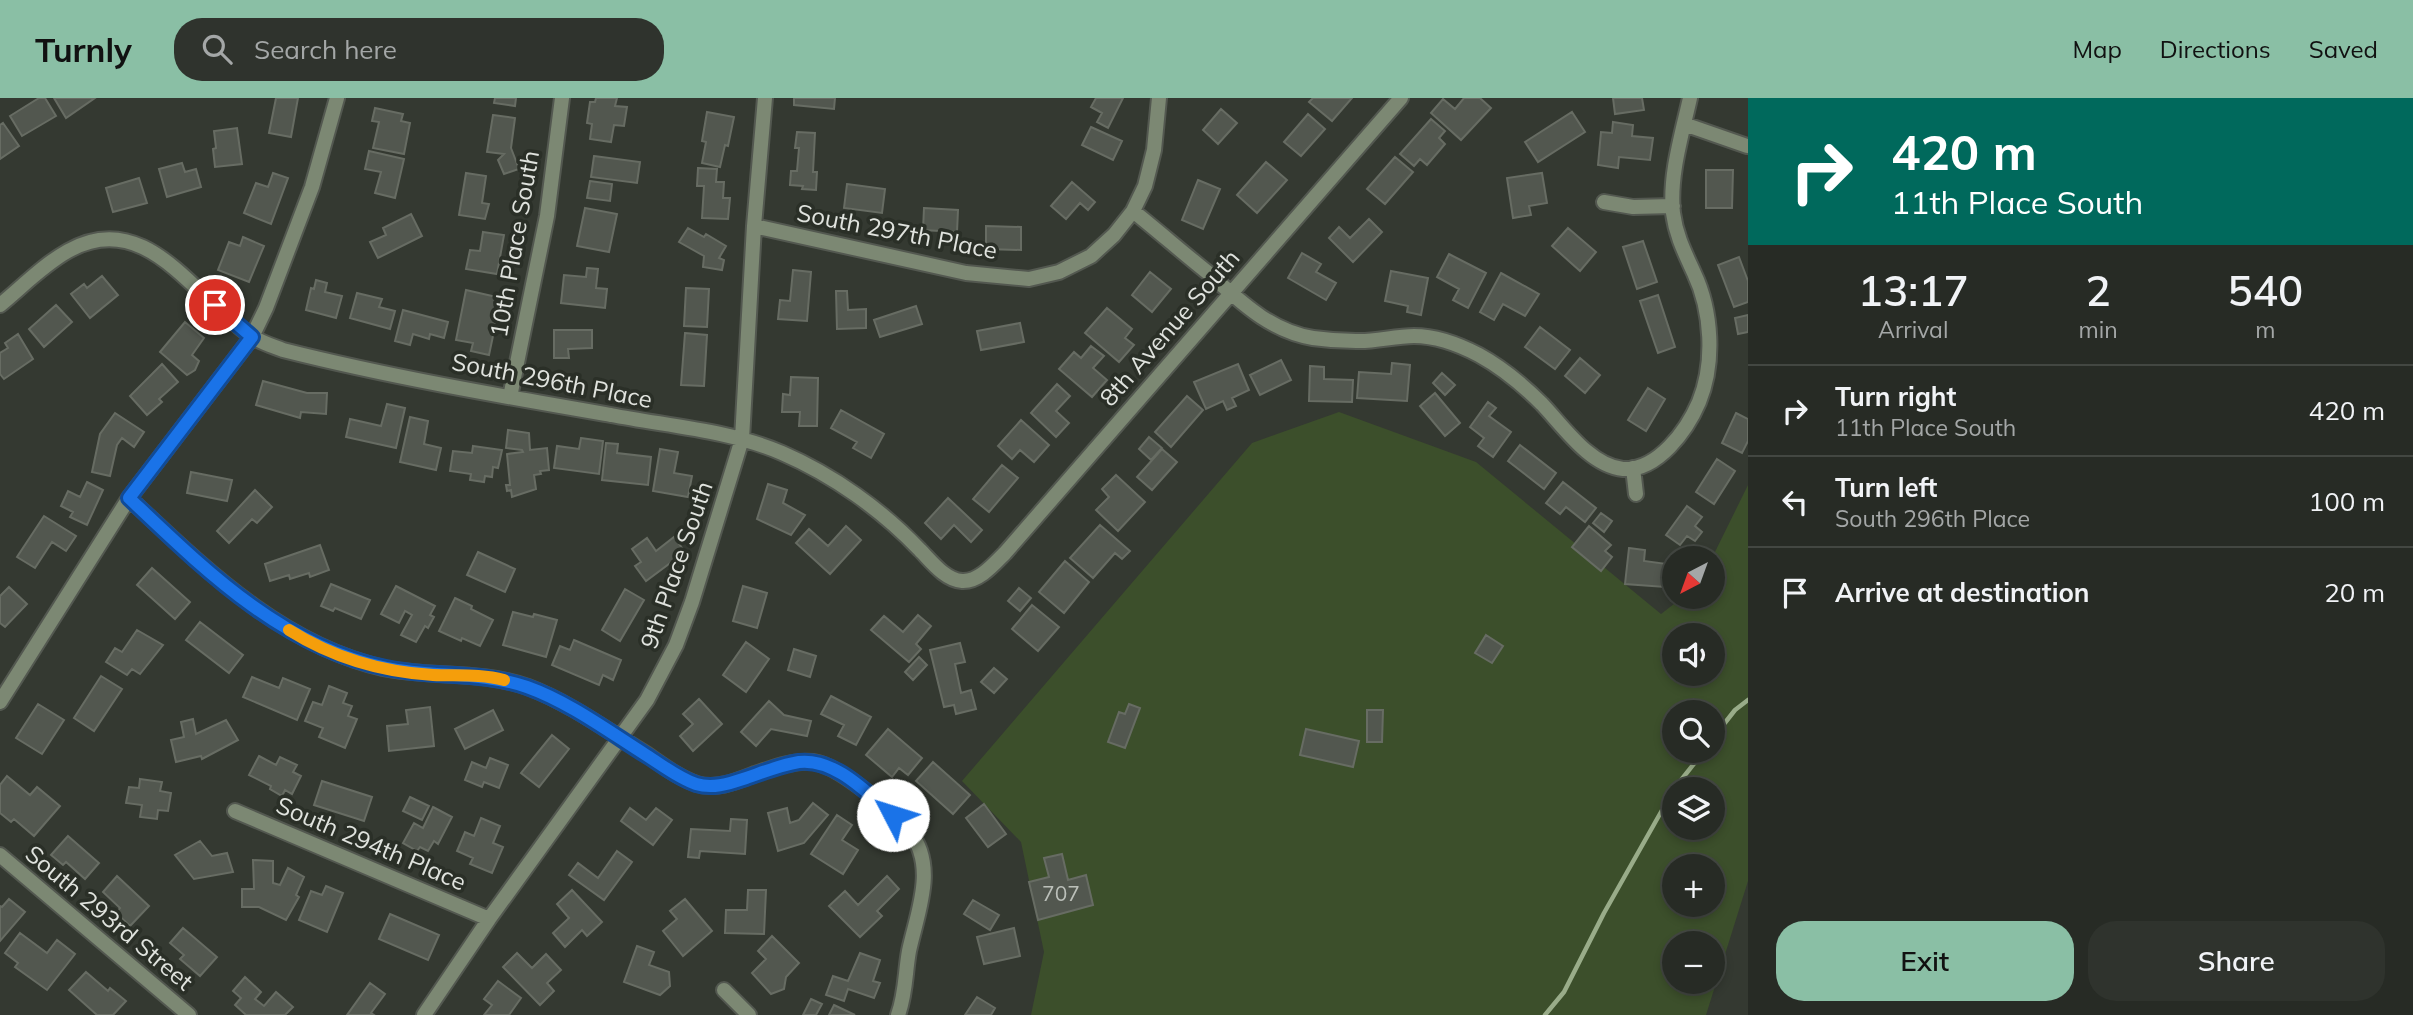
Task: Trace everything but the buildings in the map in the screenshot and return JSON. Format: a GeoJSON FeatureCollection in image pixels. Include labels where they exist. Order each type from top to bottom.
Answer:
{"type":"FeatureCollection","features":[{"type":"Feature","properties":{"kind":"street"},"geometry":{"type":"LineString","coordinates":[[0,702],[129,498],[252,337],[312,187],[337,98]]}},
{"type":"Feature","properties":{"kind":"street","name":"10th Place South"},"geometry":{"type":"LineString","coordinates":[[510,397],[547,216],[562,98]]}},
{"type":"Feature","properties":{"kind":"street","name":"9th Place South"},"geometry":{"type":"LineString","coordinates":[[424,1015],[489,919],[653,691],[676,645],[692,602],[742,439],[754,226],[765,98]]}},
{"type":"Feature","properties":{"kind":"street","name":"South 297th Place"},"geometry":{"type":"LineString","coordinates":[[754,226],[966,273],[1029,279],[1059,272],[1091,256],[1114,235],[1133,211],[1145,186],[1154,150],[1159,98]]}},
{"type":"Feature","properties":{"kind":"street","name":"8th Avenue South"},"geometry":{"type":"LineString","coordinates":[[967,581],[982,574],[1005,553],[1401,98]]}},
{"type":"Feature","properties":{"kind":"street"},"geometry":{"type":"LineString","coordinates":[[1133,211],[1255,314],[1278,328],[1311,337],[1357,341],[1416,336],[1464,347],[1520,385],[1593,456],[1614,467],[1633,468],[1654,459],[1682,432],[1698,405],[1708,368],[1707,318],[1702,294],[1680,242],[1673,206],[1690,98]]}},
{"type":"Feature","properties":{"kind":"street"},"geometry":{"type":"LineString","coordinates":[[1684,124],[1747,146]]}},
{"type":"Feature","properties":{"kind":"street"},"geometry":{"type":"LineString","coordinates":[[1604,202],[1633,207],[1673,206]]}},
{"type":"Feature","properties":{"kind":"street","name":"South 296th Place"},"geometry":{"type":"LineString","coordinates":[[0,305],[70,249],[98,239],[135,242],[159,257],[252,337],[283,350],[510,397],[742,439],[782,453],[859,497],[898,529],[944,574],[955,580],[967,581]]}},
{"type":"Feature","properties":{"kind":"street"},"geometry":{"type":"LineString","coordinates":[[1633,468],[1636,494]]}},
{"type":"Feature","properties":{"kind":"street"},"geometry":{"type":"LineString","coordinates":[[129,498],[192,558],[241,598],[319,647],[349,659],[384,668],[433,675],[499,678],[528,687],[563,703],[680,776],[703,785],[722,785],[797,762],[821,764],[867,792],[910,832],[920,850],[924,876],[909,952],[906,987],[898,1015]]}},
{"type":"Feature","properties":{"kind":"street","name":"South 294th Place"},"geometry":{"type":"LineString","coordinates":[[235,810],[489,919]]}},
{"type":"Feature","properties":{"kind":"street","name":"South 293rd Street"},"geometry":{"type":"LineString","coordinates":[[0,855],[189,1015]]}},
{"type":"Feature","properties":{"kind":"street"},"geometry":{"type":"LineString","coordinates":[[724,990],[749,1015]]}},
{"type":"Feature","properties":{"kind":"green space"},"geometry":{"type":"Polygon","coordinates":[[[1339,412],[1476,462],[1661,614],[1667,609],[1726,609],[1726,546],[1718,546],[1748,485],[1748,881],[1725,954],[1725,931],[1662,931],[1662,994],[1713,994],[1706,1015],[1031,1015],[1044,952],[1021,842],[962,781],[1252,443],[1339,412]]]}},
{"type":"Feature","properties":{"kind":"waterway"},"geometry":{"type":"LineString","coordinates":[[1725,723],[1748,700]]}},
{"type":"Feature","properties":{"kind":"waterway"},"geometry":{"type":"LineString","coordinates":[[1545,1015],[1564,992],[1604,913],[1674,789],[1695,763]]}},
{"type":"Feature","properties":{"kind":"slow traffic"},"geometry":{"type":"LineString","coordinates":[[289,630],[319,647],[349,659],[384,668],[504,680]]}},
{"type":"Feature","properties":{"kind":"route"},"geometry":{"type":"LineString","coordinates":[[215,305],[252,337],[129,498],[192,558],[241,598],[291,632],[349,659],[407,672],[499,678],[528,687],[563,703],[695,783],[722,785],[781,766],[812,762],[832,768],[867,792],[893,815]]}}]}
